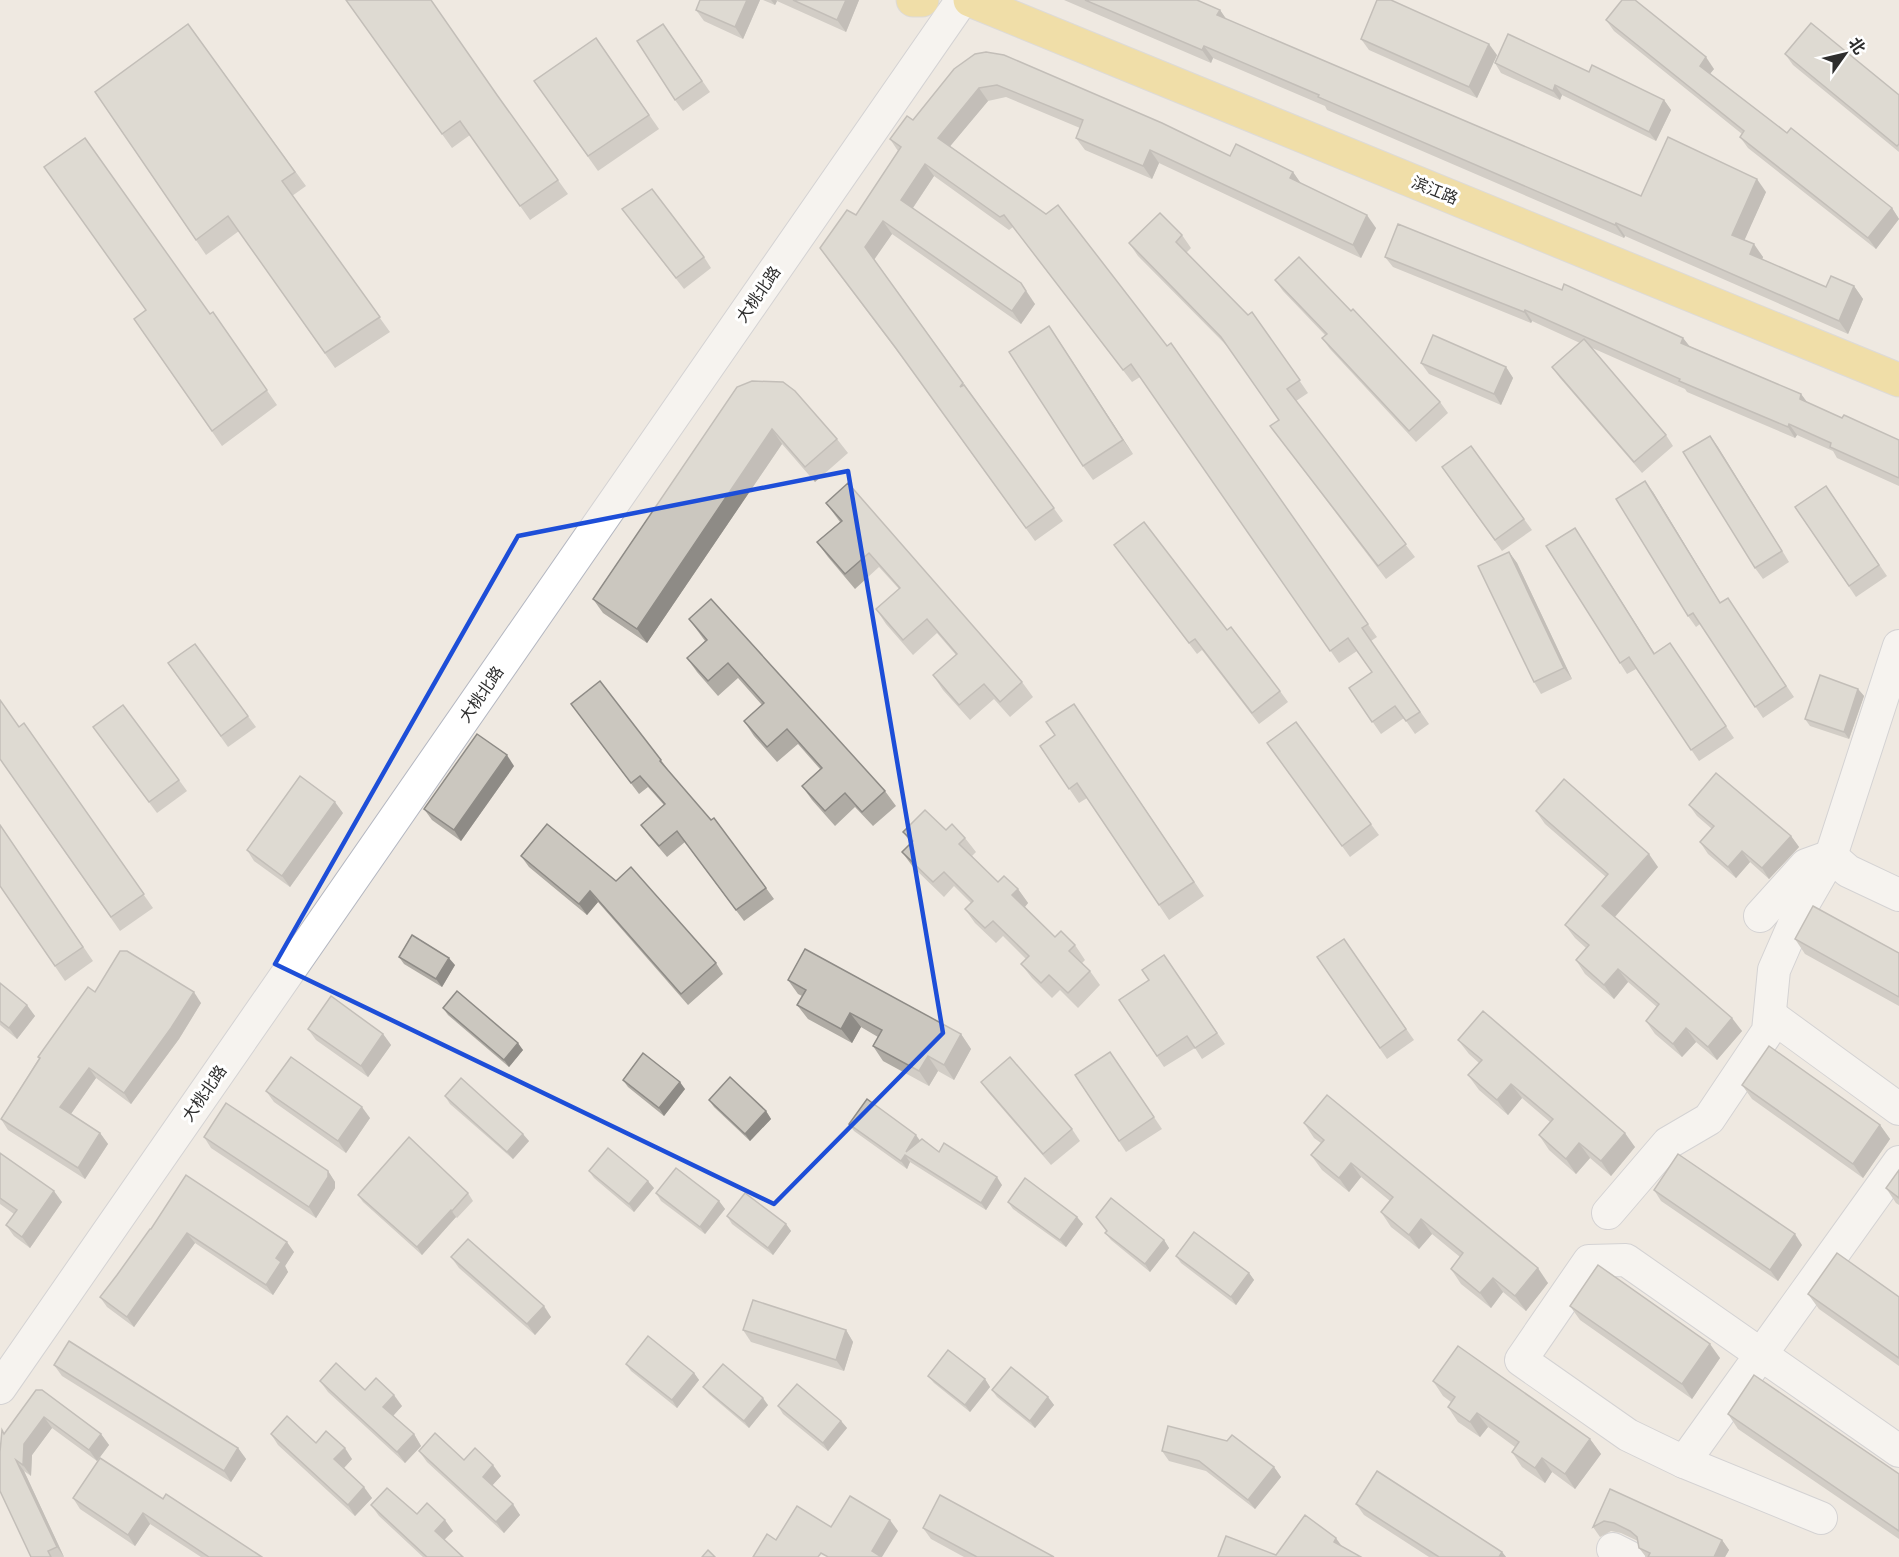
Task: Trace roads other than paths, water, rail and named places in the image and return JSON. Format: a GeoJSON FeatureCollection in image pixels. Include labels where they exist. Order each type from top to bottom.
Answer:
{"type":"FeatureCollection","features":[{"type":"Feature","properties":{"kind":"main road"},"geometry":{"type":"LineString","coordinates":[[913,0],[922,0]]}},
{"type":"Feature","properties":{"kind":"main road","name":"滨江路"},"geometry":{"type":"LineString","coordinates":[[970,0],[1899,380]]}},
{"type":"Feature","properties":{"kind":"street","name":"大桃北路"},"geometry":{"type":"LineString","coordinates":[[0,1388],[962,0]]}},
{"type":"Feature","properties":{"kind":"street"},"geometry":{"type":"LineString","coordinates":[[1608,1212],[1668,1143],[1708,1119],[1768,1031],[1774,970],[1801,908],[1831,856],[1899,646]]}},
{"type":"Feature","properties":{"kind":"street"},"geometry":{"type":"LineString","coordinates":[[1831,856],[1848,871],[1899,895]]}},
{"type":"Feature","properties":{"kind":"street"},"geometry":{"type":"LineString","coordinates":[[1761,916],[1806,865],[1831,856]]}},
{"type":"Feature","properties":{"kind":"street"},"geometry":{"type":"LineString","coordinates":[[1770,1015],[1899,1109]]}},
{"type":"Feature","properties":{"kind":"street"},"geometry":{"type":"LineString","coordinates":[[1684,1462],[1899,1162]]}},
{"type":"Feature","properties":{"kind":"street"},"geometry":{"type":"LineString","coordinates":[[1821,1518],[1684,1462],[1628,1435],[1521,1360],[1589,1261],[1626,1260],[1899,1450]]}}]}
